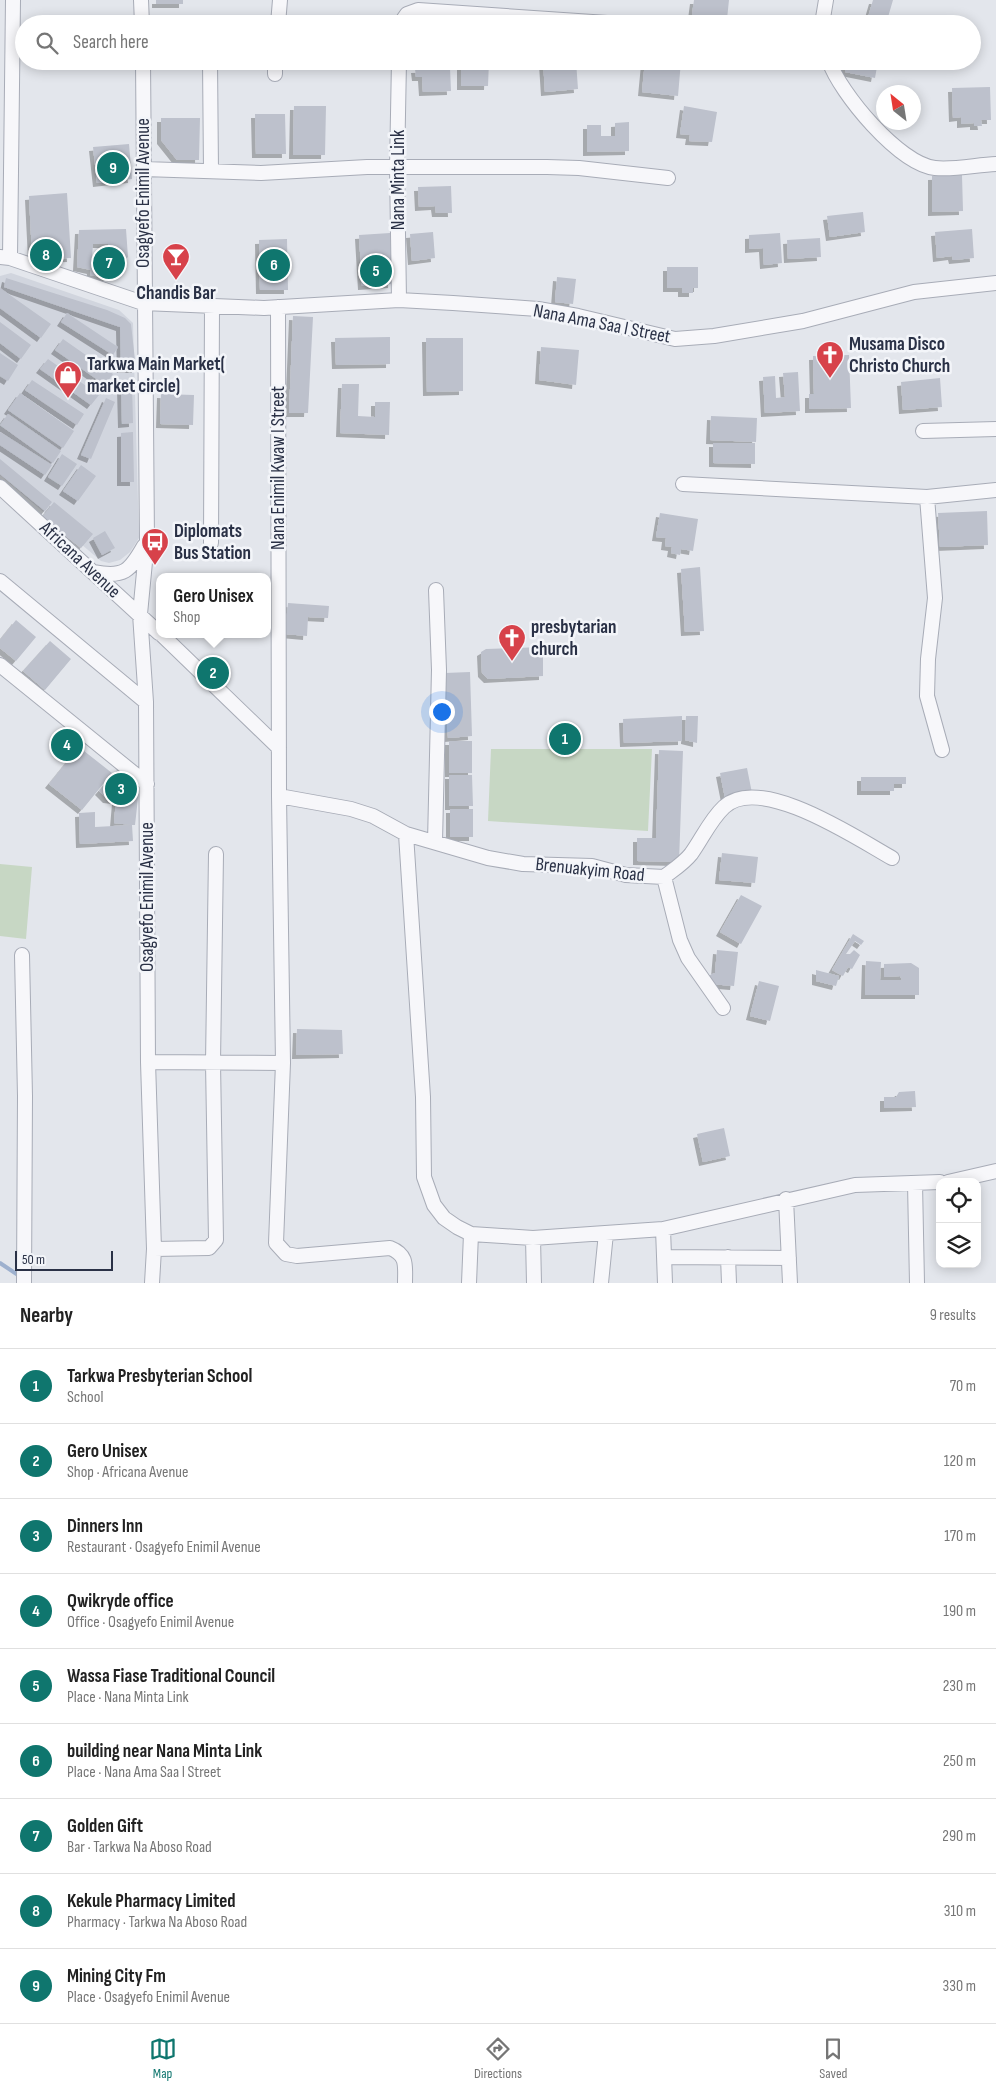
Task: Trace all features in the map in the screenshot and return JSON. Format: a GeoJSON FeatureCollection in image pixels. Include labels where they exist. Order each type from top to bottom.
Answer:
{"type":"FeatureCollection","features":[{"type":"Feature","properties":{"kind":"street"},"geometry":{"type":"LineString","coordinates":[[5,258],[14,0]]}},
{"type":"Feature","properties":{"kind":"street"},"geometry":{"type":"LineString","coordinates":[[142,0],[142,15]]}},
{"type":"Feature","properties":{"kind":"street"},"geometry":{"type":"LineString","coordinates":[[279,15],[280,0]]}},
{"type":"Feature","properties":{"kind":"street"},"geometry":{"type":"LineString","coordinates":[[824,15],[826,0]]}},
{"type":"Feature","properties":{"kind":"street"},"geometry":{"type":"LineString","coordinates":[[406,15],[418,10],[491,15]]}},
{"type":"Feature","properties":{"kind":"street","name":"Osagyefo Enimil Avenue"},"geometry":{"type":"LineString","coordinates":[[142,70],[143,303],[147,541],[140,614],[146,702],[148,1062],[154,1249],[152,1283]]}},
{"type":"Feature","properties":{"kind":"street"},"geometry":{"type":"LineString","coordinates":[[210,70],[211,170]]}},
{"type":"Feature","properties":{"kind":"street","name":"Nana Minta Link"},"geometry":{"type":"LineString","coordinates":[[399,300],[397,167],[400,70]]}},
{"type":"Feature","properties":{"kind":"street"},"geometry":{"type":"LineString","coordinates":[[834,70],[849,96],[867,120],[910,158],[934,168],[996,164]]}},
{"type":"Feature","properties":{"kind":"street"},"geometry":{"type":"LineString","coordinates":[[144,169],[261,172],[397,167],[580,168],[668,178]]}},
{"type":"Feature","properties":{"kind":"street","name":"Nana Ama Saa I Street"},"geometry":{"type":"LineString","coordinates":[[5,258],[143,303],[278,307],[399,300],[538,309],[578,316],[676,339],[714,336],[803,321],[914,292],[996,283]]}},
{"type":"Feature","properties":{"kind":"street"},"geometry":{"type":"LineString","coordinates":[[211,543],[212,306]]}},
{"type":"Feature","properties":{"kind":"street","name":"Nana Enimil Kwaw I Street"},"geometry":{"type":"LineString","coordinates":[[278,307],[279,796],[283,1063],[276,1243],[286,1254],[297,1256],[390,1248],[400,1252],[405,1259],[405,1283]]}},
{"type":"Feature","properties":{"kind":"street"},"geometry":{"type":"LineString","coordinates":[[923,431],[996,430]]}},
{"type":"Feature","properties":{"kind":"street"},"geometry":{"type":"LineString","coordinates":[[683,484],[927,497],[996,490]]}},
{"type":"Feature","properties":{"kind":"street","name":"Africana Avenue"},"geometry":{"type":"LineString","coordinates":[[0,487],[156,630]]}},
{"type":"Feature","properties":{"kind":"street"},"geometry":{"type":"LineString","coordinates":[[927,497],[934,598],[928,659],[927,696],[942,750]]}},
{"type":"Feature","properties":{"kind":"street"},"geometry":{"type":"LineString","coordinates":[[93,571],[111,575],[133,566],[147,541]]}},
{"type":"Feature","properties":{"kind":"street"},"geometry":{"type":"LineString","coordinates":[[0,581],[146,702]]}},
{"type":"Feature","properties":{"kind":"street"},"geometry":{"type":"LineString","coordinates":[[435,842],[439,670],[436,590]]}},
{"type":"Feature","properties":{"kind":"street","name":"Africana Avenue"},"geometry":{"type":"LineString","coordinates":[[164,638],[280,748]]}},
{"type":"Feature","properties":{"kind":"street"},"geometry":{"type":"LineString","coordinates":[[0,665],[147,784]]}},
{"type":"Feature","properties":{"kind":"street","name":"Brenuakyim Road"},"geometry":{"type":"LineString","coordinates":[[279,796],[350,809],[373,816],[406,834],[488,858],[592,866],[626,875],[664,876],[690,856],[725,805],[736,800],[753,798],[773,799],[799,808],[892,858]]}},
{"type":"Feature","properties":{"kind":"street"},"geometry":{"type":"LineString","coordinates":[[406,834],[423,1097],[424,1177],[434,1206],[444,1218],[471,1234],[533,1238],[664,1229],[724,1217],[786,1199],[855,1185],[936,1182]]}},
{"type":"Feature","properties":{"kind":"street"},"geometry":{"type":"LineString","coordinates":[[154,1249],[208,1248],[216,1240],[213,1063],[216,854]]}},
{"type":"Feature","properties":{"kind":"street"},"geometry":{"type":"LineString","coordinates":[[664,876],[680,940],[688,958],[723,1008]]}},
{"type":"Feature","properties":{"kind":"street"},"geometry":{"type":"LineString","coordinates":[[22,955],[24,1278]]}},
{"type":"Feature","properties":{"kind":"street"},"geometry":{"type":"LineString","coordinates":[[148,1062],[283,1063]]}},
{"type":"Feature","properties":{"kind":"street"},"geometry":{"type":"LineString","coordinates":[[965,1178],[996,1171]]}},
{"type":"Feature","properties":{"kind":"street"},"geometry":{"type":"LineString","coordinates":[[915,1183],[917,1283]]}},
{"type":"Feature","properties":{"kind":"street"},"geometry":{"type":"LineString","coordinates":[[786,1199],[790,1283]]}},
{"type":"Feature","properties":{"kind":"street"},"geometry":{"type":"LineString","coordinates":[[664,1229],[665,1283]]}},
{"type":"Feature","properties":{"kind":"street"},"geometry":{"type":"LineString","coordinates":[[602,1283],[606,1233]]}},
{"type":"Feature","properties":{"kind":"street"},"geometry":{"type":"LineString","coordinates":[[469,1283],[471,1234]]}},
{"type":"Feature","properties":{"kind":"street"},"geometry":{"type":"LineString","coordinates":[[533,1238],[534,1283]]}},
{"type":"Feature","properties":{"kind":"street"},"geometry":{"type":"LineString","coordinates":[[664,1256],[789,1258]]}},
{"type":"Feature","properties":{"kind":"street"},"geometry":{"type":"LineString","coordinates":[[728,1257],[729,1283]]}},
{"type":"Feature","properties":{"kind":"shaded area","name":"Tarkwa Main Market( market circle)"},"geometry":{"type":"Polygon","coordinates":[[[11,273],[119,310],[133,323],[139,538],[130,552],[120,560],[109,563],[101,561],[0,475],[0,276],[11,273]]]}},
{"type":"Feature","properties":{"kind":"green space"},"geometry":{"type":"Polygon","coordinates":[[[491,749],[652,749],[648,831],[488,821],[491,749]]]}},
{"type":"Feature","properties":{"kind":"green space"},"geometry":{"type":"Polygon","coordinates":[[[0,864],[32,867],[26,939],[0,936],[0,864]]]}},
{"type":"Feature","properties":{"kind":"building"},"geometry":{"type":"Polygon","coordinates":[[[156,0],[183,0],[183,4],[156,4],[156,0]]]}},
{"type":"Feature","properties":{"kind":"building"},"geometry":{"type":"Polygon","coordinates":[[[694,0],[729,0],[727,15],[692,15],[694,0]]]}},
{"type":"Feature","properties":{"kind":"building"},"geometry":{"type":"Polygon","coordinates":[[[873,0],[893,0],[889,15],[869,15],[873,0]]]}},
{"type":"Feature","properties":{"kind":"building"},"geometry":{"type":"Polygon","coordinates":[[[415,70],[450,70],[451,91],[423,92],[422,77],[416,77],[415,70]]]}},
{"type":"Feature","properties":{"kind":"building"},"geometry":{"type":"Polygon","coordinates":[[[461,70],[489,70],[488,86],[461,86],[461,70]]]}},
{"type":"Feature","properties":{"kind":"building"},"geometry":{"type":"Polygon","coordinates":[[[544,70],[577,70],[578,89],[545,92],[544,70]]]}},
{"type":"Feature","properties":{"kind":"building"},"geometry":{"type":"Polygon","coordinates":[[[644,70],[680,70],[678,96],[642,92],[644,70]]]}},
{"type":"Feature","properties":{"kind":"building"},"geometry":{"type":"Polygon","coordinates":[[[845,70],[876,70],[875,78],[845,72],[845,70]]]}},
{"type":"Feature","properties":{"kind":"building"},"geometry":{"type":"Polygon","coordinates":[[[990,87],[991,120],[981,120],[982,126],[974,126],[974,123],[961,124],[961,117],[953,118],[952,88],[990,87]]]}},
{"type":"Feature","properties":{"kind":"building"},"geometry":{"type":"Polygon","coordinates":[[[294,106],[326,106],[325,155],[293,155],[294,106]]]}},
{"type":"Feature","properties":{"kind":"building"},"geometry":{"type":"Polygon","coordinates":[[[684,106],[717,112],[712,142],[689,141],[690,135],[680,134],[684,106]]]}},
{"type":"Feature","properties":{"kind":"building"},"geometry":{"type":"Polygon","coordinates":[[[255,114],[285,114],[286,154],[256,154],[255,114]]]}},
{"type":"Feature","properties":{"kind":"building"},"geometry":{"type":"Polygon","coordinates":[[[161,118],[200,118],[199,160],[177,160],[161,140],[161,118]]]}},
{"type":"Feature","properties":{"kind":"building"},"geometry":{"type":"Polygon","coordinates":[[[629,122],[629,151],[587,152],[587,125],[601,125],[601,136],[615,136],[615,123],[629,122]]]}},
{"type":"Feature","properties":{"kind":"building"},"geometry":{"type":"Polygon","coordinates":[[[129,144],[132,179],[97,183],[93,147],[129,144]]]}},
{"type":"Feature","properties":{"kind":"building"},"geometry":{"type":"Polygon","coordinates":[[[962,175],[963,211],[932,212],[932,176],[962,175]]]}},
{"type":"Feature","properties":{"kind":"building"},"geometry":{"type":"Polygon","coordinates":[[[451,186],[452,213],[436,213],[435,206],[419,207],[418,187],[451,186]]]}},
{"type":"Feature","properties":{"kind":"building"},"geometry":{"type":"Polygon","coordinates":[[[67,193],[71,258],[43,259],[32,255],[29,196],[67,193]]]}},
{"type":"Feature","properties":{"kind":"building"},"geometry":{"type":"Polygon","coordinates":[[[863,212],[865,232],[830,237],[827,216],[863,212]]]}},
{"type":"Feature","properties":{"kind":"building"},"geometry":{"type":"Polygon","coordinates":[[[126,229],[128,257],[106,278],[90,275],[91,270],[77,267],[79,230],[126,229]],[[93,244],[92,257],[98,257],[109,250],[108,244],[93,244]]]}},
{"type":"Feature","properties":{"kind":"building"},"geometry":{"type":"Polygon","coordinates":[[[972,229],[974,258],[953,260],[952,256],[937,258],[935,232],[972,229]]]}},
{"type":"Feature","properties":{"kind":"building"},"geometry":{"type":"Polygon","coordinates":[[[433,232],[435,258],[412,261],[410,234],[433,232]]]}},
{"type":"Feature","properties":{"kind":"building"},"geometry":{"type":"Polygon","coordinates":[[[390,233],[392,284],[362,286],[359,235],[390,233]]]}},
{"type":"Feature","properties":{"kind":"building"},"geometry":{"type":"Polygon","coordinates":[[[780,233],[782,263],[764,265],[763,248],[749,249],[749,235],[780,233]]]}},
{"type":"Feature","properties":{"kind":"building"},"geometry":{"type":"Polygon","coordinates":[[[820,238],[821,257],[788,259],[787,240],[820,238]]]}},
{"type":"Feature","properties":{"kind":"building"},"geometry":{"type":"Polygon","coordinates":[[[287,239],[288,290],[260,290],[259,240],[287,239]]]}},
{"type":"Feature","properties":{"kind":"building"},"geometry":{"type":"Polygon","coordinates":[[[667,267],[698,267],[698,288],[693,288],[693,293],[682,293],[682,288],[667,288],[667,267]]]}},
{"type":"Feature","properties":{"kind":"building"},"geometry":{"type":"Polygon","coordinates":[[[557,277],[576,279],[573,304],[555,302],[557,277]]]}},
{"type":"Feature","properties":{"kind":"building"},"geometry":{"type":"Polygon","coordinates":[[[6,278],[107,310],[125,318],[131,324],[136,369],[121,369],[120,327],[4,287],[6,278]]]}},
{"type":"Feature","properties":{"kind":"building"},"geometry":{"type":"Polygon","coordinates":[[[0,288],[51,324],[41,338],[0,308],[0,288]]]}},
{"type":"Feature","properties":{"kind":"building"},"geometry":{"type":"Polygon","coordinates":[[[67,313],[118,347],[113,355],[61,322],[67,313]]]}},
{"type":"Feature","properties":{"kind":"building"},"geometry":{"type":"Polygon","coordinates":[[[293,316],[313,317],[308,413],[289,413],[293,316]]]}},
{"type":"Feature","properties":{"kind":"building"},"geometry":{"type":"Polygon","coordinates":[[[0,322],[31,345],[21,359],[0,343],[0,322]]]}},
{"type":"Feature","properties":{"kind":"building"},"geometry":{"type":"Polygon","coordinates":[[[390,337],[390,364],[336,365],[335,338],[390,337]]]}},
{"type":"Feature","properties":{"kind":"building"},"geometry":{"type":"Polygon","coordinates":[[[426,338],[463,338],[463,391],[427,392],[426,338]]]}},
{"type":"Feature","properties":{"kind":"building"},"geometry":{"type":"Polygon","coordinates":[[[63,339],[113,374],[105,385],[55,350],[63,339]]]}},
{"type":"Feature","properties":{"kind":"building"},"geometry":{"type":"Polygon","coordinates":[[[541,347],[579,350],[576,385],[539,380],[541,347]]]}},
{"type":"Feature","properties":{"kind":"building"},"geometry":{"type":"Polygon","coordinates":[[[0,353],[18,365],[8,381],[0,376],[0,353]]]}},
{"type":"Feature","properties":{"kind":"building"},"geometry":{"type":"Polygon","coordinates":[[[849,355],[851,408],[809,409],[809,394],[814,394],[813,356],[849,355]]]}},
{"type":"Feature","properties":{"kind":"building"},"geometry":{"type":"Polygon","coordinates":[[[48,359],[99,395],[91,405],[40,369],[48,359]]]}},
{"type":"Feature","properties":{"kind":"building"},"geometry":{"type":"Polygon","coordinates":[[[798,372],[800,411],[765,413],[763,377],[775,376],[776,398],[785,397],[783,373],[798,372]]]}},
{"type":"Feature","properties":{"kind":"building"},"geometry":{"type":"Polygon","coordinates":[[[940,378],[942,407],[903,410],[901,382],[940,378]]]}},
{"type":"Feature","properties":{"kind":"building"},"geometry":{"type":"Polygon","coordinates":[[[32,380],[84,414],[77,425],[25,390],[32,380]]]}},
{"type":"Feature","properties":{"kind":"building"},"geometry":{"type":"Polygon","coordinates":[[[132,384],[133,423],[122,424],[121,385],[132,384]]]}},
{"type":"Feature","properties":{"kind":"building"},"geometry":{"type":"Polygon","coordinates":[[[342,384],[359,384],[358,416],[375,417],[375,402],[390,402],[389,435],[340,433],[342,384]]]}},
{"type":"Feature","properties":{"kind":"building"},"geometry":{"type":"Polygon","coordinates":[[[20,393],[74,431],[63,448],[8,410],[20,393]]]}},
{"type":"Feature","properties":{"kind":"building"},"geometry":{"type":"Polygon","coordinates":[[[161,394],[194,395],[193,425],[160,424],[161,394]]]}},
{"type":"Feature","properties":{"kind":"building"},"geometry":{"type":"Polygon","coordinates":[[[106,398],[115,402],[91,459],[81,455],[106,398]]]}},
{"type":"Feature","properties":{"kind":"building"},"geometry":{"type":"Polygon","coordinates":[[[8,414],[61,451],[53,463],[0,425],[8,414]]]}},
{"type":"Feature","properties":{"kind":"building"},"geometry":{"type":"Polygon","coordinates":[[[711,416],[757,418],[756,442],[710,440],[711,416]]]}},
{"type":"Feature","properties":{"kind":"building"},"geometry":{"type":"Polygon","coordinates":[[[0,432],[52,465],[45,475],[0,445],[0,432]]]}},
{"type":"Feature","properties":{"kind":"building"},"geometry":{"type":"Polygon","coordinates":[[[133,432],[134,482],[121,482],[121,433],[133,432]]]}},
{"type":"Feature","properties":{"kind":"building"},"geometry":{"type":"Polygon","coordinates":[[[713,443],[755,443],[755,464],[713,463],[713,443]]]}},
{"type":"Feature","properties":{"kind":"building"},"geometry":{"type":"Polygon","coordinates":[[[62,454],[77,464],[62,486],[48,477],[62,454]]]}},
{"type":"Feature","properties":{"kind":"building"},"geometry":{"type":"Polygon","coordinates":[[[0,459],[52,502],[45,511],[0,474],[0,459]]]}},
{"type":"Feature","properties":{"kind":"building"},"geometry":{"type":"Polygon","coordinates":[[[81,465],[96,476],[78,501],[63,491],[81,465]]]}},
{"type":"Feature","properties":{"kind":"building"},"geometry":{"type":"Polygon","coordinates":[[[54,502],[93,534],[81,548],[42,517],[54,502]]]}},
{"type":"Feature","properties":{"kind":"building"},"geometry":{"type":"Polygon","coordinates":[[[987,511],[988,545],[940,547],[938,513],[987,511]]]}},
{"type":"Feature","properties":{"kind":"building"},"geometry":{"type":"Polygon","coordinates":[[[660,513],[698,519],[693,551],[681,549],[680,555],[671,553],[672,547],[665,546],[666,538],[656,537],[660,513]]]}},
{"type":"Feature","properties":{"kind":"building"},"geometry":{"type":"Polygon","coordinates":[[[105,531],[115,548],[102,555],[93,538],[105,531]]]}},
{"type":"Feature","properties":{"kind":"building"},"geometry":{"type":"Polygon","coordinates":[[[700,567],[704,631],[685,632],[681,569],[700,567]]]}},
{"type":"Feature","properties":{"kind":"building"},"geometry":{"type":"Polygon","coordinates":[[[288,603],[329,606],[328,618],[308,617],[307,636],[285,634],[288,603]]]}},
{"type":"Feature","properties":{"kind":"building"},"geometry":{"type":"Polygon","coordinates":[[[16,620],[36,637],[16,661],[0,648],[0,640],[16,620]]]}},
{"type":"Feature","properties":{"kind":"building"},"geometry":{"type":"Polygon","coordinates":[[[50,641],[71,659],[45,690],[23,671],[50,641]]]}},
{"type":"Feature","properties":{"kind":"building","name":"presbytarian church"},"geometry":{"type":"Polygon","coordinates":[[[543,647],[543,676],[488,679],[482,673],[481,652],[486,649],[543,647]]]}},
{"type":"Feature","properties":{"kind":"building"},"geometry":{"type":"Polygon","coordinates":[[[470,672],[472,736],[448,738],[445,673],[470,672]]]}},
{"type":"Feature","properties":{"kind":"building"},"geometry":{"type":"Polygon","coordinates":[[[682,716],[682,741],[624,743],[623,719],[682,716]]]}},
{"type":"Feature","properties":{"kind":"building"},"geometry":{"type":"Polygon","coordinates":[[[686,716],[698,716],[697,743],[685,740],[686,716]]]}},
{"type":"Feature","properties":{"kind":"building"},"geometry":{"type":"Polygon","coordinates":[[[449,741],[472,741],[472,773],[449,773],[449,741]]]}},
{"type":"Feature","properties":{"kind":"building"},"geometry":{"type":"Polygon","coordinates":[[[79,747],[112,773],[82,810],[49,784],[79,747]]]}},
{"type":"Feature","properties":{"kind":"building"},"geometry":{"type":"Polygon","coordinates":[[[659,750],[683,751],[679,862],[637,861],[637,838],[656,838],[659,750]]]}},
{"type":"Feature","properties":{"kind":"building"},"geometry":{"type":"Polygon","coordinates":[[[747,768],[752,793],[725,798],[720,773],[747,768]]]}},
{"type":"Feature","properties":{"kind":"building"},"geometry":{"type":"Polygon","coordinates":[[[118,769],[139,789],[135,825],[114,823],[116,800],[107,799],[99,791],[118,769]]]}},
{"type":"Feature","properties":{"kind":"building"},"geometry":{"type":"Polygon","coordinates":[[[449,775],[472,775],[473,806],[449,806],[449,775]]]}},
{"type":"Feature","properties":{"kind":"building"},"geometry":{"type":"Polygon","coordinates":[[[861,777],[906,777],[906,784],[894,784],[894,791],[861,791],[861,777]]]}},
{"type":"Feature","properties":{"kind":"building"},"geometry":{"type":"Polygon","coordinates":[[[450,809],[473,809],[473,837],[450,837],[450,809]]]}},
{"type":"Feature","properties":{"kind":"building"},"geometry":{"type":"Polygon","coordinates":[[[95,812],[95,827],[132,825],[133,841],[80,844],[79,813],[95,812]]]}},
{"type":"Feature","properties":{"kind":"building"},"geometry":{"type":"Polygon","coordinates":[[[722,853],[758,857],[755,883],[719,880],[722,853]]]}},
{"type":"Feature","properties":{"kind":"building"},"geometry":{"type":"Polygon","coordinates":[[[741,895],[762,906],[741,944],[720,932],[741,895]]]}},
{"type":"Feature","properties":{"kind":"building"},"geometry":{"type":"Polygon","coordinates":[[[853,934],[864,941],[861,945],[855,941],[846,954],[850,954],[854,950],[860,955],[852,969],[848,967],[843,976],[832,970],[853,934]]]}},
{"type":"Feature","properties":{"kind":"building"},"geometry":{"type":"Polygon","coordinates":[[[717,950],[738,952],[734,986],[710,984],[710,975],[715,973],[717,950]]]}},
{"type":"Feature","properties":{"kind":"building"},"geometry":{"type":"Polygon","coordinates":[[[866,961],[881,962],[880,980],[902,980],[900,976],[884,977],[884,964],[911,963],[919,968],[919,995],[865,995],[866,961]]]}},
{"type":"Feature","properties":{"kind":"building"},"geometry":{"type":"Polygon","coordinates":[[[816,970],[839,976],[836,986],[816,981],[816,970]]]}},
{"type":"Feature","properties":{"kind":"building"},"geometry":{"type":"Polygon","coordinates":[[[759,981],[779,986],[770,1021],[750,1016],[759,981]]]}},
{"type":"Feature","properties":{"kind":"building"},"geometry":{"type":"Polygon","coordinates":[[[297,1029],[342,1030],[343,1054],[296,1055],[297,1029]]]}},
{"type":"Feature","properties":{"kind":"building"},"geometry":{"type":"Polygon","coordinates":[[[915,1091],[916,1107],[884,1108],[884,1097],[896,1097],[899,1092],[915,1091]]]}},
{"type":"Feature","properties":{"kind":"building"},"geometry":{"type":"Polygon","coordinates":[[[724,1128],[730,1156],[703,1162],[697,1134],[724,1128]]]}},
{"type":"Feature","properties":{"kind":"waterway"},"geometry":{"type":"LineString","coordinates":[[0,1263],[21,1277]]}},
{"type":"Feature","properties":{"kind":"place","name":"Mining City Fm"},"geometry":{"type":"Point","coordinates":[113,168]}},
{"type":"Feature","properties":{"kind":"place","name":"Kekule Pharmacy Limited"},"geometry":{"type":"Point","coordinates":[46,255]}},
{"type":"Feature","properties":{"kind":"place","name":"Golden Gift"},"geometry":{"type":"Point","coordinates":[109,263]}},
{"type":"Feature","properties":{"kind":"place","name":"building near Nana Minta Link"},"geometry":{"type":"Point","coordinates":[274,265]}},
{"type":"Feature","properties":{"kind":"place","name":"Wassa Fiase Traditional Council"},"geometry":{"type":"Point","coordinates":[376,271]}},
{"type":"Feature","properties":{"kind":"place","name":"Chandis Bar"},"geometry":{"type":"Point","coordinates":[176,281]}},
{"type":"Feature","properties":{"kind":"place","name":"Musama Disco Christo Church"},"geometry":{"type":"Point","coordinates":[830,379]}},
{"type":"Feature","properties":{"kind":"place","name":"Tarkwa Main Market( market circle)"},"geometry":{"type":"Point","coordinates":[68,399]}},
{"type":"Feature","properties":{"kind":"place","name":"Diplomats Bus Station"},"geometry":{"type":"Point","coordinates":[155,566]}},
{"type":"Feature","properties":{"kind":"place","name":"presbytarian church"},"geometry":{"type":"Point","coordinates":[512,662]}},
{"type":"Feature","properties":{"kind":"place","name":"Gero Unisex"},"geometry":{"type":"Point","coordinates":[213,673]}},
{"type":"Feature","properties":{"kind":"place","name":"Tarkwa Presbyterian School"},"geometry":{"type":"Point","coordinates":[565,739]}},
{"type":"Feature","properties":{"kind":"place","name":"Qwikryde office"},"geometry":{"type":"Point","coordinates":[67,745]}},
{"type":"Feature","properties":{"kind":"place","name":"Dinners Inn"},"geometry":{"type":"Point","coordinates":[121,789]}}]}
